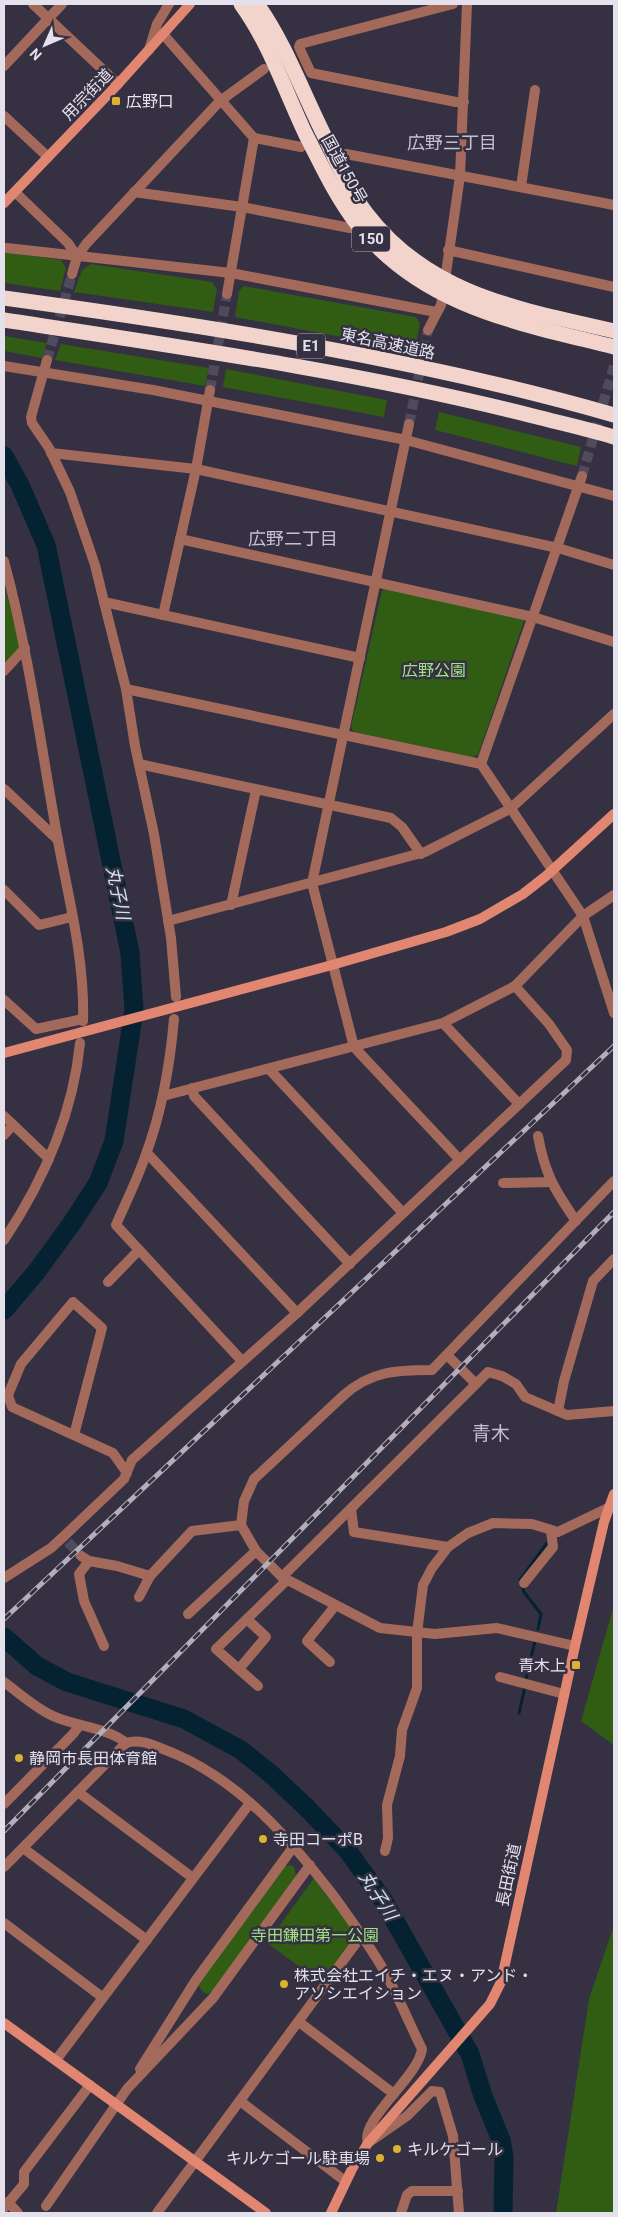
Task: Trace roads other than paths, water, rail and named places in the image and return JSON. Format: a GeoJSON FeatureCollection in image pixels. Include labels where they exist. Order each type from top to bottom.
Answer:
{"type":"FeatureCollection","features":[{"type":"Feature","properties":{"kind":"highway","name":"国道150号"},"geometry":{"type":"LineString","coordinates":[[240,4],[263,38],[290,103],[332,186],[358,225],[402,268],[444,288],[614,331]]}},
{"type":"Feature","properties":{"kind":"highway","name":"国道150号"},"geometry":{"type":"LineString","coordinates":[[257,4],[275,32],[355,197],[367,215],[396,244],[444,288],[467,306],[503,319],[614,348]]}},
{"type":"Feature","properties":{"kind":"highway","name":"東名高速道路"},"geometry":{"type":"LineString","coordinates":[[4,298],[216,329],[329,349],[513,388],[614,415]]}},
{"type":"Feature","properties":{"kind":"highway","name":"E1"},"geometry":{"type":"LineString","coordinates":[[4,320],[212,351],[315,369],[488,405],[614,437]]}},
{"type":"Feature","properties":{"kind":"street"},"geometry":{"type":"LineString","coordinates":[[33,4],[118,84]]}},
{"type":"Feature","properties":{"kind":"street"},"geometry":{"type":"LineString","coordinates":[[4,66],[62,4]]}},
{"type":"Feature","properties":{"kind":"street"},"geometry":{"type":"LineString","coordinates":[[149,50],[157,24],[169,4]]}},
{"type":"Feature","properties":{"kind":"street","name":"用宗街道"},"geometry":{"type":"LineString","coordinates":[[4,203],[118,84],[190,4]]}},
{"type":"Feature","properties":{"kind":"street"},"geometry":{"type":"LineString","coordinates":[[453,4],[300,44],[299,47],[311,74],[464,102]]}},
{"type":"Feature","properties":{"kind":"street"},"geometry":{"type":"LineString","coordinates":[[428,330],[441,305],[460,176],[467,4]]}},
{"type":"Feature","properties":{"kind":"street"},"geometry":{"type":"LineString","coordinates":[[163,34],[254,138],[301,147]]}},
{"type":"Feature","properties":{"kind":"street"},"geometry":{"type":"LineString","coordinates":[[72,274],[77,256],[86,244],[134,192],[220,101],[264,69]]}},
{"type":"Feature","properties":{"kind":"street"},"geometry":{"type":"LineString","coordinates":[[521,187],[534,90]]}},
{"type":"Feature","properties":{"kind":"street"},"geometry":{"type":"LineString","coordinates":[[4,116],[48,156]]}},
{"type":"Feature","properties":{"kind":"street"},"geometry":{"type":"LineString","coordinates":[[226,294],[254,138]]}},
{"type":"Feature","properties":{"kind":"street"},"geometry":{"type":"LineString","coordinates":[[346,154],[614,205]]}},
{"type":"Feature","properties":{"kind":"street"},"geometry":{"type":"LineString","coordinates":[[15,192],[68,243],[77,256]]}},
{"type":"Feature","properties":{"kind":"street"},"geometry":{"type":"LineString","coordinates":[[134,192],[242,207],[350,228],[358,225]]}},
{"type":"Feature","properties":{"kind":"street"},"geometry":{"type":"LineString","coordinates":[[7,248],[231,273],[436,312]]}},
{"type":"Feature","properties":{"kind":"street"},"geometry":{"type":"LineString","coordinates":[[448,250],[614,288]]}},
{"type":"Feature","properties":{"kind":"street"},"geometry":{"type":"LineString","coordinates":[[47,360],[31,416],[32,423],[51,453],[70,492],[95,565],[126,689],[154,834],[174,965],[176,997]]}},
{"type":"Feature","properties":{"kind":"street"},"geometry":{"type":"LineString","coordinates":[[4,366],[153,390],[209,395],[580,481],[614,496]]}},
{"type":"Feature","properties":{"kind":"street"},"geometry":{"type":"LineString","coordinates":[[163,615],[196,469],[209,395]]}},
{"type":"Feature","properties":{"kind":"street"},"geometry":{"type":"LineString","coordinates":[[409,424],[312,883],[354,1047],[460,1160]]}},
{"type":"Feature","properties":{"kind":"street"},"geometry":{"type":"LineString","coordinates":[[51,453],[196,469],[558,548],[614,565]]}},
{"type":"Feature","properties":{"kind":"street"},"geometry":{"type":"LineString","coordinates":[[481,764],[580,481]]}},
{"type":"Feature","properties":{"kind":"street"},"geometry":{"type":"LineString","coordinates":[[180,539],[533,617],[614,642]]}},
{"type":"Feature","properties":{"kind":"street"},"geometry":{"type":"LineString","coordinates":[[4,561],[25,648],[72,917],[82,979],[83,1020],[36,1029],[4,1000]]}},
{"type":"Feature","properties":{"kind":"street"},"geometry":{"type":"LineString","coordinates":[[104,602],[360,658]]}},
{"type":"Feature","properties":{"kind":"street"},"geometry":{"type":"LineString","coordinates":[[4,671],[25,648]]}},
{"type":"Feature","properties":{"kind":"street"},"geometry":{"type":"LineString","coordinates":[[126,689],[481,764],[583,916],[614,1013]]}},
{"type":"Feature","properties":{"kind":"street"},"geometry":{"type":"LineString","coordinates":[[168,921],[421,854],[510,809],[614,714]]}},
{"type":"Feature","properties":{"kind":"street"},"geometry":{"type":"LineString","coordinates":[[139,764],[327,806],[391,818],[402,827],[421,854]]}},
{"type":"Feature","properties":{"kind":"street"},"geometry":{"type":"LineString","coordinates":[[4,789],[58,840]]}},
{"type":"Feature","properties":{"kind":"street"},"geometry":{"type":"LineString","coordinates":[[231,905],[256,790]]}},
{"type":"Feature","properties":{"kind":"street"},"geometry":{"type":"LineString","coordinates":[[4,1053],[332,965],[446,932],[480,919],[522,894],[552,870],[614,814]]}},
{"type":"Feature","properties":{"kind":"street"},"geometry":{"type":"LineString","coordinates":[[4,890],[39,924],[72,917]]}},
{"type":"Feature","properties":{"kind":"street"},"geometry":{"type":"LineString","coordinates":[[163,1096],[443,1023],[515,986],[583,916],[614,896]]}},
{"type":"Feature","properties":{"kind":"street"},"geometry":{"type":"LineString","coordinates":[[4,1578],[66,1539],[124,1479],[132,1460],[297,1313],[566,1060],[567,1050],[549,1024],[515,986]]}},
{"type":"Feature","properties":{"kind":"street"},"geometry":{"type":"LineString","coordinates":[[174,1019],[171,1056],[163,1096],[147,1153],[116,1225],[138,1251],[242,1361]]}},
{"type":"Feature","properties":{"kind":"street"},"geometry":{"type":"LineString","coordinates":[[443,1023],[518,1104]]}},
{"type":"Feature","properties":{"kind":"street"},"geometry":{"type":"LineString","coordinates":[[4,1240],[49,1159],[69,1106],[80,1043]]}},
{"type":"Feature","properties":{"kind":"street"},"geometry":{"type":"LineString","coordinates":[[269,1069],[403,1212]]}},
{"type":"Feature","properties":{"kind":"street"},"geometry":{"type":"LineString","coordinates":[[192,1088],[194,1096],[350,1264]]}},
{"type":"Feature","properties":{"kind":"street"},"geometry":{"type":"LineString","coordinates":[[4,1116],[49,1159]]}},
{"type":"Feature","properties":{"kind":"street"},"geometry":{"type":"LineString","coordinates":[[4,1135],[13,1124]]}},
{"type":"Feature","properties":{"kind":"street"},"geometry":{"type":"LineString","coordinates":[[538,1136],[543,1162],[551,1182],[576,1220]]}},
{"type":"Feature","properties":{"kind":"street"},"geometry":{"type":"LineString","coordinates":[[147,1153],[297,1313]]}},
{"type":"Feature","properties":{"kind":"street"},"geometry":{"type":"LineString","coordinates":[[575,1646],[497,1628],[435,1634],[380,1628],[284,1579],[256,1551],[241,1525],[244,1502],[254,1479],[354,1386],[382,1373],[432,1370],[614,1181]]}},
{"type":"Feature","properties":{"kind":"street"},"geometry":{"type":"LineString","coordinates":[[504,1183],[551,1182]]}},
{"type":"Feature","properties":{"kind":"street"},"geometry":{"type":"LineString","coordinates":[[108,1282],[138,1251]]}},
{"type":"Feature","properties":{"kind":"street"},"geometry":{"type":"LineString","coordinates":[[558,1411],[564,1381],[593,1281],[614,1259]]}},
{"type":"Feature","properties":{"kind":"street"},"geometry":{"type":"LineString","coordinates":[[74,1435],[102,1328],[73,1302],[21,1364],[8,1396],[12,1407],[113,1453],[127,1473]]}},
{"type":"Feature","properties":{"kind":"street"},"geometry":{"type":"LineString","coordinates":[[447,1355],[476,1384]]}},
{"type":"Feature","properties":{"kind":"street"},"geometry":{"type":"LineString","coordinates":[[258,1686],[216,1650],[351,1509],[488,1372],[502,1376],[516,1384],[525,1397],[567,1415],[614,1411]]}},
{"type":"Feature","properties":{"kind":"street","name":"長田街道"},"geometry":{"type":"LineString","coordinates":[[331,2213],[345,2181],[368,2143],[490,2004],[501,1982],[575,1646],[608,1508],[614,1494]]}},
{"type":"Feature","properties":{"kind":"street"},"geometry":{"type":"LineString","coordinates":[[385,1851],[388,1838],[388,1805],[400,1756],[402,1730],[417,1683],[417,1633],[423,1585],[432,1568],[448,1547],[468,1533],[493,1523],[532,1524],[558,1532],[608,1508]]}},
{"type":"Feature","properties":{"kind":"street"},"geometry":{"type":"LineString","coordinates":[[351,1509],[354,1532],[448,1547]]}},
{"type":"Feature","properties":{"kind":"street"},"geometry":{"type":"LineString","coordinates":[[139,1597],[150,1576],[192,1531],[241,1525]]}},
{"type":"Feature","properties":{"kind":"street"},"geometry":{"type":"LineString","coordinates":[[524,1583],[553,1547],[551,1531]]}},
{"type":"Feature","properties":{"kind":"street"},"geometry":{"type":"LineString","coordinates":[[188,1614],[256,1551]]}},
{"type":"Feature","properties":{"kind":"street"},"geometry":{"type":"LineString","coordinates":[[104,1646],[84,1601],[79,1574],[85,1559],[150,1576]]}},
{"type":"Feature","properties":{"kind":"street"},"geometry":{"type":"LineString","coordinates":[[330,1662],[307,1640],[335,1606]]}},
{"type":"Feature","properties":{"kind":"street"},"geometry":{"type":"LineString","coordinates":[[239,1669],[266,1636],[247,1619]]}},
{"type":"Feature","properties":{"kind":"street"},"geometry":{"type":"LineString","coordinates":[[500,1677],[564,1694]]}},
{"type":"Feature","properties":{"kind":"street"},"geometry":{"type":"LineString","coordinates":[[4,1682],[51,1715],[79,1726],[115,1735],[126,1743]]}},
{"type":"Feature","properties":{"kind":"street"},"geometry":{"type":"LineString","coordinates":[[4,1804],[67,1741],[79,1726]]}},
{"type":"Feature","properties":{"kind":"street"},"geometry":{"type":"LineString","coordinates":[[4,1868],[126,1743],[135,1740],[147,1743],[201,1768],[231,1787],[294,1846],[310,1865],[362,1935],[386,1975],[422,2049],[418,2063],[366,2133],[368,2143],[407,2116],[432,2090],[440,2092],[453,2136],[459,2213]]}},
{"type":"Feature","properties":{"kind":"street"},"geometry":{"type":"LineString","coordinates":[[78,1792],[193,1878]]}},
{"type":"Feature","properties":{"kind":"street"},"geometry":{"type":"LineString","coordinates":[[56,2060],[250,1803]]}},
{"type":"Feature","properties":{"kind":"street"},"geometry":{"type":"LineString","coordinates":[[46,2206],[127,2089],[196,1980],[294,1846]]}},
{"type":"Feature","properties":{"kind":"street"},"geometry":{"type":"LineString","coordinates":[[23,1848],[147,1940]]}},
{"type":"Feature","properties":{"kind":"street"},"geometry":{"type":"LineString","coordinates":[[127,2089],[213,1998],[310,1865]]}},
{"type":"Feature","properties":{"kind":"street"},"geometry":{"type":"LineString","coordinates":[[4,1923],[102,1997]]}},
{"type":"Feature","properties":{"kind":"street"},"geometry":{"type":"LineString","coordinates":[[157,2213],[362,1935]]}},
{"type":"Feature","properties":{"kind":"street"},"geometry":{"type":"LineString","coordinates":[[299,2022],[394,2094]]}},
{"type":"Feature","properties":{"kind":"street"},"geometry":{"type":"LineString","coordinates":[[4,2023],[27,2042],[56,2060],[266,2213]]}},
{"type":"Feature","properties":{"kind":"street"},"geometry":{"type":"LineString","coordinates":[[18,2213],[6,2205],[24,2184],[24,2172],[90,2085]]}},
{"type":"Feature","properties":{"kind":"street"},"geometry":{"type":"LineString","coordinates":[[240,2101],[345,2181]]}},
{"type":"Feature","properties":{"kind":"street"},"geometry":{"type":"LineString","coordinates":[[401,2213],[407,2195],[412,2191],[458,2191]]}},
{"type":"Feature","properties":{"kind":"waterway","name":"丸子川"},"geometry":{"type":"LineString","coordinates":[[4,456],[20,485],[46,545],[130,953],[134,1010],[114,1141],[98,1183],[37,1271],[4,1310]]}},
{"type":"Feature","properties":{"kind":"waterway"},"geometry":{"type":"LineString","coordinates":[[538,1629],[541,1614],[524,1592],[520,1580],[547,1543]]}},
{"type":"Feature","properties":{"kind":"waterway","name":"丸子川"},"geometry":{"type":"LineString","coordinates":[[4,1637],[37,1666],[67,1682],[184,1719],[241,1750],[272,1775],[307,1808],[348,1851],[383,1900],[470,2054],[483,2096],[501,2140],[504,2157],[503,2213]]}},
{"type":"Feature","properties":{"kind":"waterway"},"geometry":{"type":"LineString","coordinates":[[526,1679],[535,1641]]}},
{"type":"Feature","properties":{"kind":"waterway"},"geometry":{"type":"LineString","coordinates":[[519,1713],[525,1687]]}},
{"type":"Feature","properties":{"kind":"tunnel"},"geometry":{"type":"LineString","coordinates":[[47,360],[72,274]]}},
{"type":"Feature","properties":{"kind":"tunnel"},"geometry":{"type":"LineString","coordinates":[[210,390],[227,294]]}},
{"type":"Feature","properties":{"kind":"tunnel"},"geometry":{"type":"LineString","coordinates":[[409,424],[428,330]]}},
{"type":"Feature","properties":{"kind":"tunnel"},"geometry":{"type":"LineString","coordinates":[[582,476],[614,366]]}},
{"type":"Feature","properties":{"kind":"tunnel"},"geometry":{"type":"LineString","coordinates":[[68,1542],[81,1556]]}},
{"type":"Feature","properties":{"kind":"railway"},"geometry":{"type":"LineString","coordinates":[[4,1619],[614,1046]]}},
{"type":"Feature","properties":{"kind":"railway"},"geometry":{"type":"LineString","coordinates":[[4,1831],[614,1212]]}},
{"type":"Feature","properties":{"kind":"place","name":"広野口"},"geometry":{"type":"Point","coordinates":[116,101]}},
{"type":"Feature","properties":{"kind":"place","name":"青木上"},"geometry":{"type":"Point","coordinates":[576,1665]}},
{"type":"Feature","properties":{"kind":"place","name":"静岡市長田体育館"},"geometry":{"type":"Point","coordinates":[19,1758]}},
{"type":"Feature","properties":{"kind":"place","name":"寺田コーポB"},"geometry":{"type":"Point","coordinates":[263,1839]}},
{"type":"Feature","properties":{"kind":"place","name":"株式会社エイチ・エヌ・アンド・ アソシエイション"},"geometry":{"type":"Point","coordinates":[284,1984]}},
{"type":"Feature","properties":{"kind":"place","name":"キルケゴール"},"geometry":{"type":"Point","coordinates":[397,2149]}},
{"type":"Feature","properties":{"kind":"place","name":"キルケゴール駐車場"},"geometry":{"type":"Point","coordinates":[380,2158]}},
{"type":"Feature","properties":{"kind":"district","name":"広野三丁目"},"geometry":{"type":"Point","coordinates":[452,143]}},
{"type":"Feature","properties":{"kind":"district","name":"広野二丁目"},"geometry":{"type":"Point","coordinates":[293,539]}},
{"type":"Feature","properties":{"kind":"district","name":"青木"},"geometry":{"type":"Point","coordinates":[491,1433]}},
{"type":"Feature","properties":{"kind":"park label","name":"広野公園"},"geometry":{"type":"Point","coordinates":[434,670]}},
{"type":"Feature","properties":{"kind":"park label","name":"寺田鎌田第一公園"},"geometry":{"type":"Point","coordinates":[315,1935]}}]}
